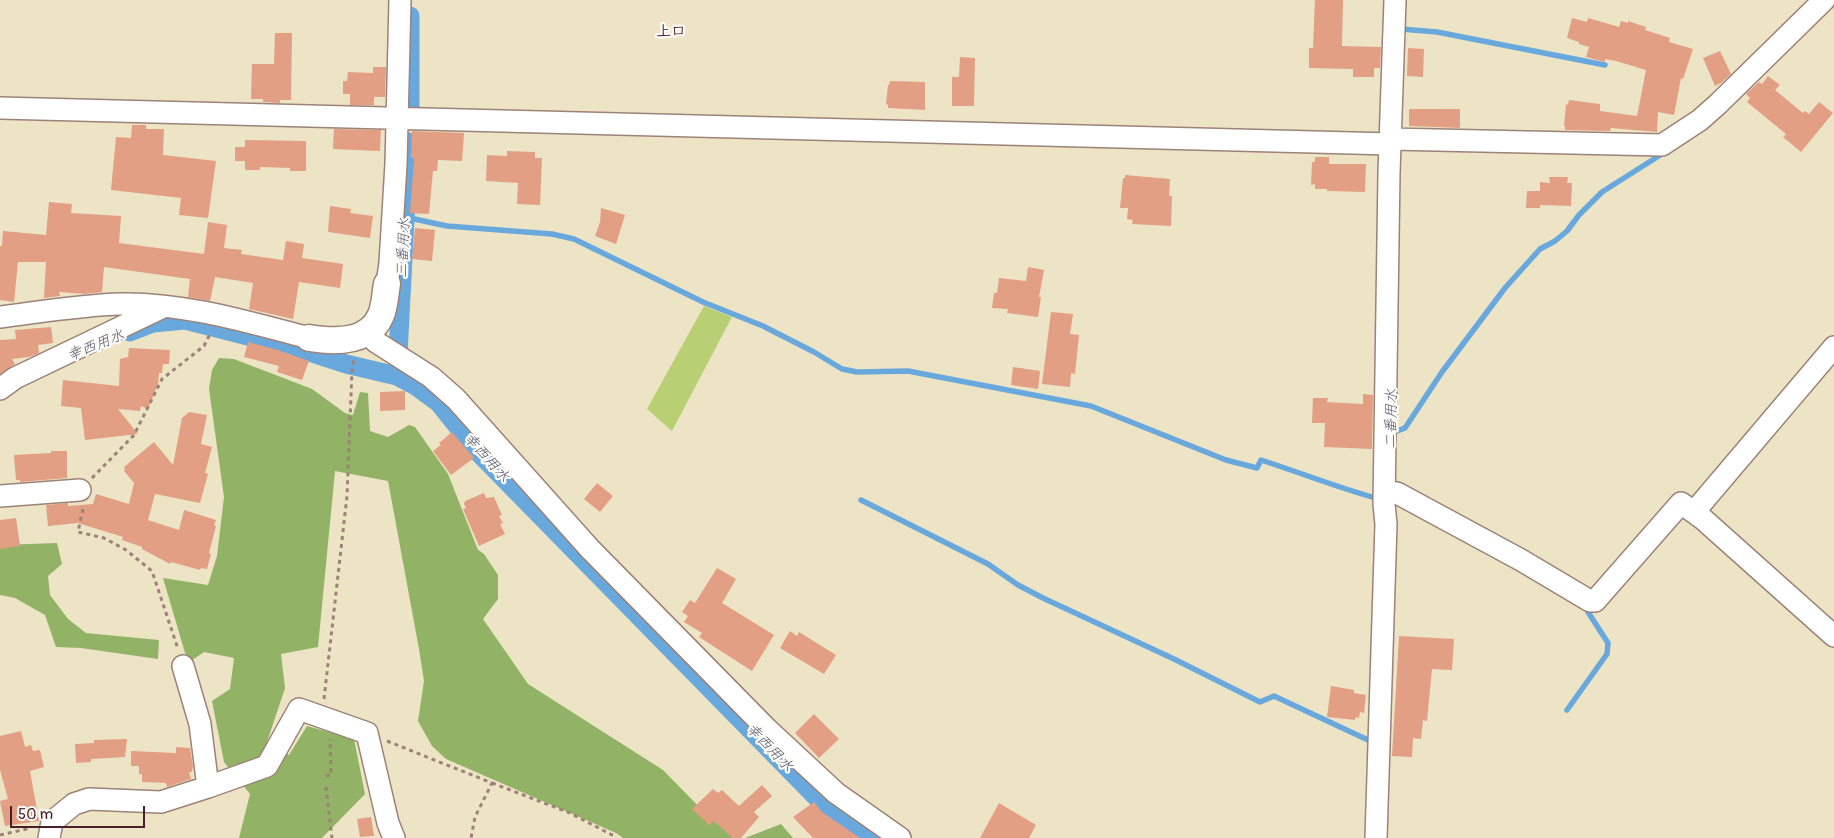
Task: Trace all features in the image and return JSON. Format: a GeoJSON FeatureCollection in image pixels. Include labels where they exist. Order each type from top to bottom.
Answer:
{"type":"FeatureCollection","features":[{"type":"Feature","properties":{"kind":"street"},"geometry":{"type":"LineString","coordinates":[[0,317],[89,305],[124,304],[164,307],[216,315],[327,341],[342,341],[367,332],[376,324],[381,316],[390,263],[398,119],[400,0]]}},
{"type":"Feature","properties":{"kind":"street"},"geometry":{"type":"LineString","coordinates":[[1376,838],[1396,141],[1395,0]]}},
{"type":"Feature","properties":{"kind":"street"},"geometry":{"type":"LineString","coordinates":[[0,108],[398,119],[1662,145],[1700,120],[1718,104],[1824,0]]}},
{"type":"Feature","properties":{"kind":"street"},"geometry":{"type":"LineString","coordinates":[[0,389],[15,378],[164,307]]}},
{"type":"Feature","properties":{"kind":"street"},"geometry":{"type":"LineString","coordinates":[[367,332],[376,342],[431,377],[456,399],[590,549],[767,729],[836,793],[900,838]]}},
{"type":"Feature","properties":{"kind":"street"},"geometry":{"type":"LineString","coordinates":[[1694,512],[1834,347]]}},
{"type":"Feature","properties":{"kind":"street"},"geometry":{"type":"LineString","coordinates":[[0,496],[80,490]]}},
{"type":"Feature","properties":{"kind":"street"},"geometry":{"type":"LineString","coordinates":[[1385,491],[1397,493],[1521,560],[1590,601],[1595,601],[1681,503],[1694,512],[1834,636]]}},
{"type":"Feature","properties":{"kind":"street"},"geometry":{"type":"LineString","coordinates":[[183,666],[200,724],[208,788]]}},
{"type":"Feature","properties":{"kind":"street"},"geometry":{"type":"LineString","coordinates":[[50,830],[74,804],[88,799],[162,802],[208,788],[267,766],[299,709],[367,733],[388,823],[394,838]]}},
{"type":"Feature","properties":{"kind":"path"},"geometry":{"type":"LineString","coordinates":[[183,666],[152,571],[126,550],[104,538],[78,532],[86,498],[80,490],[134,435],[162,379],[204,346],[212,332]]}},
{"type":"Feature","properties":{"kind":"path"},"geometry":{"type":"LineString","coordinates":[[322,717],[347,496],[352,370],[354,362]]}},
{"type":"Feature","properties":{"kind":"path"},"geometry":{"type":"LineString","coordinates":[[367,733],[570,813],[615,837]]}},
{"type":"Feature","properties":{"kind":"path"},"geometry":{"type":"LineString","coordinates":[[326,776],[331,775],[330,748]]}},
{"type":"Feature","properties":{"kind":"path"},"geometry":{"type":"LineString","coordinates":[[471,838],[475,817],[492,783]]}},
{"type":"Feature","properties":{"kind":"path"},"geometry":{"type":"LineString","coordinates":[[326,787],[332,838]]}},
{"type":"Feature","properties":{"kind":"path"},"geometry":{"type":"LineString","coordinates":[[0,835],[50,830]]}},
{"type":"Feature","properties":{"kind":"green space"},"geometry":{"type":"Polygon","coordinates":[[[704,306],[732,317],[672,431],[647,409],[704,306]]]}},
{"type":"Feature","properties":{"kind":"green space"},"geometry":{"type":"Polygon","coordinates":[[[219,358],[234,359],[312,389],[345,413],[353,415],[360,392],[368,393],[370,431],[388,437],[409,425],[415,427],[448,474],[478,550],[484,554],[498,575],[498,599],[483,619],[528,684],[663,770],[711,819],[737,838],[623,838],[616,833],[446,759],[432,746],[418,721],[424,681],[388,481],[335,471],[318,647],[281,654],[285,688],[267,742],[289,755],[307,726],[354,739],[365,794],[322,838],[239,838],[250,794],[224,762],[212,701],[230,689],[234,658],[204,652],[188,663],[163,578],[208,585],[217,556],[224,497],[209,389],[212,370],[219,358]]]}},
{"type":"Feature","properties":{"kind":"green space"},"geometry":{"type":"Polygon","coordinates":[[[57,543],[62,564],[48,576],[50,595],[68,619],[86,633],[159,640],[158,659],[81,648],[56,647],[45,615],[15,598],[0,595],[0,545],[57,543]]]}},
{"type":"Feature","properties":{"kind":"green space"},"geometry":{"type":"Polygon","coordinates":[[[781,824],[793,838],[745,838],[781,824]]]}},
{"type":"Feature","properties":{"kind":"building"},"geometry":{"type":"Polygon","coordinates":[[[1315,0],[1343,0],[1342,46],[1381,47],[1380,68],[1374,68],[1374,77],[1353,77],[1353,69],[1309,68],[1309,48],[1313,48],[1315,0]]]}},
{"type":"Feature","properties":{"kind":"building"},"geometry":{"type":"Polygon","coordinates":[[[1572,18],[1587,22],[1588,18],[1619,27],[1621,21],[1628,23],[1628,21],[1646,27],[1645,30],[1670,38],[1669,42],[1693,49],[1683,79],[1681,78],[1674,115],[1658,112],[1657,132],[1611,128],[1610,131],[1565,130],[1566,104],[1568,105],[1569,100],[1600,104],[1600,111],[1637,116],[1646,70],[1616,61],[1605,59],[1605,62],[1586,57],[1589,47],[1567,38],[1572,18]]]}},
{"type":"Feature","properties":{"kind":"building"},"geometry":{"type":"Polygon","coordinates":[[[275,33],[292,33],[291,100],[280,100],[280,103],[263,102],[263,99],[251,99],[252,64],[274,64],[275,33]]]}},
{"type":"Feature","properties":{"kind":"building"},"geometry":{"type":"Polygon","coordinates":[[[1408,48],[1424,49],[1423,77],[1407,76],[1408,48]]]}},
{"type":"Feature","properties":{"kind":"building"},"geometry":{"type":"Polygon","coordinates":[[[1720,51],[1731,74],[1715,86],[1703,58],[1720,51]]]}},
{"type":"Feature","properties":{"kind":"building"},"geometry":{"type":"Polygon","coordinates":[[[960,57],[975,58],[974,106],[952,106],[952,77],[959,77],[960,57]]]}},
{"type":"Feature","properties":{"kind":"building"},"geometry":{"type":"Polygon","coordinates":[[[373,67],[386,67],[385,97],[374,97],[374,105],[350,105],[350,94],[343,94],[343,81],[347,81],[348,72],[373,73],[373,67]]]}},
{"type":"Feature","properties":{"kind":"building"},"geometry":{"type":"Polygon","coordinates":[[[1768,76],[1780,85],[1775,90],[1803,113],[1805,111],[1809,114],[1819,102],[1833,113],[1801,152],[1783,137],[1786,134],[1747,102],[1750,98],[1746,94],[1759,82],[1762,84],[1768,76]]]}},
{"type":"Feature","properties":{"kind":"building"},"geometry":{"type":"Polygon","coordinates":[[[890,81],[925,82],[925,110],[888,108],[886,104],[890,81]]]}},
{"type":"Feature","properties":{"kind":"building"},"geometry":{"type":"Polygon","coordinates":[[[1409,109],[1460,109],[1460,128],[1409,126],[1409,109]]]}},
{"type":"Feature","properties":{"kind":"building"},"geometry":{"type":"Polygon","coordinates":[[[132,125],[146,125],[146,129],[164,129],[163,155],[216,161],[208,218],[179,215],[181,198],[111,190],[116,137],[131,138],[132,125]]]}},
{"type":"Feature","properties":{"kind":"building"},"geometry":{"type":"Polygon","coordinates":[[[334,129],[381,130],[380,151],[333,149],[334,129]]]}},
{"type":"Feature","properties":{"kind":"building"},"geometry":{"type":"Polygon","coordinates":[[[412,131],[464,133],[462,161],[438,160],[437,171],[433,171],[429,214],[410,213],[414,158],[411,158],[412,131]]]}},
{"type":"Feature","properties":{"kind":"building"},"geometry":{"type":"Polygon","coordinates":[[[245,140],[306,141],[306,171],[290,171],[290,168],[260,167],[260,170],[245,170],[245,161],[235,161],[235,147],[245,147],[245,140]]]}},
{"type":"Feature","properties":{"kind":"building"},"geometry":{"type":"Polygon","coordinates":[[[507,151],[535,152],[535,158],[542,158],[540,205],[517,204],[518,183],[486,181],[487,155],[507,156],[507,151]]]}},
{"type":"Feature","properties":{"kind":"building"},"geometry":{"type":"Polygon","coordinates":[[[1315,157],[1329,157],[1329,164],[1366,164],[1365,192],[1315,189],[1315,184],[1311,185],[1312,162],[1315,162],[1315,157]]]}},
{"type":"Feature","properties":{"kind":"building"},"geometry":{"type":"Polygon","coordinates":[[[1125,175],[1170,179],[1169,196],[1172,196],[1171,226],[1132,224],[1133,220],[1127,219],[1128,208],[1120,208],[1123,178],[1125,178],[1125,175]]]}},
{"type":"Feature","properties":{"kind":"building"},"geometry":{"type":"Polygon","coordinates":[[[1549,177],[1568,177],[1567,183],[1572,183],[1571,206],[1540,205],[1540,208],[1526,208],[1527,191],[1540,191],[1540,182],[1550,183],[1549,177]]]}},
{"type":"Feature","properties":{"kind":"building"},"geometry":{"type":"Polygon","coordinates":[[[49,202],[72,204],[71,213],[121,216],[119,243],[204,254],[208,222],[227,225],[224,248],[242,250],[241,254],[283,260],[286,241],[304,244],[302,258],[343,264],[340,288],[299,282],[293,319],[249,309],[253,283],[215,277],[210,301],[188,297],[190,279],[104,267],[102,292],[85,294],[59,292],[60,296],[44,298],[46,262],[18,262],[14,302],[0,300],[0,246],[2,246],[3,231],[46,235],[49,202]]]}},
{"type":"Feature","properties":{"kind":"building"},"geometry":{"type":"Polygon","coordinates":[[[330,206],[351,209],[350,213],[373,216],[370,238],[328,232],[330,206]]]}},
{"type":"Feature","properties":{"kind":"building"},"geometry":{"type":"Polygon","coordinates":[[[601,208],[625,215],[616,244],[595,236],[600,222],[601,208]]]}},
{"type":"Feature","properties":{"kind":"building"},"geometry":{"type":"Polygon","coordinates":[[[415,228],[435,230],[432,261],[412,259],[415,228]]]}},
{"type":"Feature","properties":{"kind":"building"},"geometry":{"type":"Polygon","coordinates":[[[1028,267],[1044,270],[1039,297],[1041,297],[1038,317],[1007,313],[1008,309],[992,308],[999,278],[1026,281],[1028,267]]]}},
{"type":"Feature","properties":{"kind":"building"},"geometry":{"type":"Polygon","coordinates":[[[1051,312],[1073,314],[1070,334],[1079,335],[1075,374],[1071,373],[1070,387],[1042,384],[1051,312]]]}},
{"type":"Feature","properties":{"kind":"building"},"geometry":{"type":"Polygon","coordinates":[[[51,327],[53,343],[38,345],[39,353],[29,357],[12,359],[15,364],[0,374],[0,340],[16,339],[15,330],[51,327]]]}},
{"type":"Feature","properties":{"kind":"building"},"geometry":{"type":"Polygon","coordinates":[[[248,342],[309,361],[302,380],[277,372],[279,366],[244,357],[248,342]]]}},
{"type":"Feature","properties":{"kind":"building"},"geometry":{"type":"Polygon","coordinates":[[[129,348],[170,350],[169,364],[163,364],[162,373],[159,373],[158,384],[148,409],[141,406],[140,411],[118,409],[138,434],[85,440],[81,408],[61,406],[63,380],[119,386],[120,359],[128,357],[129,348]]]}},
{"type":"Feature","properties":{"kind":"building"},"geometry":{"type":"Polygon","coordinates":[[[1013,367],[1040,371],[1038,389],[1011,385],[1013,367]]]}},
{"type":"Feature","properties":{"kind":"building"},"geometry":{"type":"Polygon","coordinates":[[[405,391],[405,410],[380,411],[380,392],[405,391]]]}},
{"type":"Feature","properties":{"kind":"building"},"geometry":{"type":"Polygon","coordinates":[[[1363,394],[1373,395],[1372,449],[1324,447],[1325,423],[1312,423],[1313,398],[1328,398],[1327,402],[1363,404],[1363,394]]]}},
{"type":"Feature","properties":{"kind":"building"},"geometry":{"type":"Polygon","coordinates":[[[189,412],[207,415],[201,444],[212,447],[205,473],[208,474],[200,503],[155,494],[148,520],[179,530],[184,510],[216,520],[207,569],[201,568],[200,570],[171,562],[170,564],[142,549],[142,547],[122,540],[123,537],[78,523],[48,526],[46,505],[68,503],[68,506],[93,504],[96,494],[129,504],[134,483],[124,471],[124,467],[154,442],[173,465],[182,418],[189,412]]]}},
{"type":"Feature","properties":{"kind":"building"},"geometry":{"type":"Polygon","coordinates":[[[452,432],[474,458],[451,475],[433,451],[452,432]]]}},
{"type":"Feature","properties":{"kind":"building"},"geometry":{"type":"Polygon","coordinates":[[[51,451],[67,451],[67,478],[20,482],[20,480],[16,480],[14,455],[51,453],[51,451]]]}},
{"type":"Feature","properties":{"kind":"building"},"geometry":{"type":"Polygon","coordinates":[[[597,483],[613,496],[600,512],[584,499],[597,483]]]}},
{"type":"Feature","properties":{"kind":"building"},"geometry":{"type":"Polygon","coordinates":[[[484,493],[486,498],[494,497],[502,515],[499,516],[503,523],[500,524],[505,534],[479,546],[463,509],[466,508],[465,501],[484,493]]]}},
{"type":"Feature","properties":{"kind":"building"},"geometry":{"type":"Polygon","coordinates":[[[16,518],[20,546],[0,549],[0,520],[16,518]]]}},
{"type":"Feature","properties":{"kind":"building"},"geometry":{"type":"Polygon","coordinates":[[[717,568],[736,579],[722,603],[774,635],[752,671],[699,637],[702,633],[684,622],[688,616],[682,612],[690,600],[695,603],[717,568]]]}},
{"type":"Feature","properties":{"kind":"building"},"geometry":{"type":"Polygon","coordinates":[[[790,631],[797,636],[799,632],[836,655],[824,674],[780,648],[790,631]]]}},
{"type":"Feature","properties":{"kind":"building"},"geometry":{"type":"Polygon","coordinates":[[[1399,636],[1454,639],[1452,670],[1432,669],[1427,721],[1423,720],[1421,739],[1413,738],[1412,757],[1392,756],[1399,636]]]}},
{"type":"Feature","properties":{"kind":"building"},"geometry":{"type":"Polygon","coordinates":[[[1331,686],[1354,690],[1354,693],[1366,695],[1364,713],[1360,712],[1359,718],[1356,717],[1355,720],[1327,717],[1331,686]]]}},
{"type":"Feature","properties":{"kind":"building"},"geometry":{"type":"Polygon","coordinates":[[[814,714],[839,739],[819,758],[795,733],[814,714]]]}},
{"type":"Feature","properties":{"kind":"building"},"geometry":{"type":"Polygon","coordinates":[[[21,731],[25,747],[31,745],[33,751],[40,750],[44,767],[30,771],[39,821],[5,826],[0,801],[8,799],[0,770],[0,736],[21,731]]]}},
{"type":"Feature","properties":{"kind":"building"},"geometry":{"type":"Polygon","coordinates":[[[127,739],[125,757],[91,759],[91,762],[76,763],[75,744],[94,743],[94,740],[127,739]]]}},
{"type":"Feature","properties":{"kind":"building"},"geometry":{"type":"Polygon","coordinates":[[[176,747],[190,748],[193,766],[192,772],[189,772],[191,779],[167,787],[166,783],[142,782],[139,766],[131,766],[131,751],[176,753],[176,747]]]}},
{"type":"Feature","properties":{"kind":"building"},"geometry":{"type":"Polygon","coordinates":[[[762,785],[772,796],[754,812],[759,817],[741,838],[733,838],[714,821],[709,825],[692,809],[713,789],[718,793],[722,790],[739,806],[762,785]]]}},
{"type":"Feature","properties":{"kind":"building"},"geometry":{"type":"Polygon","coordinates":[[[814,802],[822,812],[860,838],[813,838],[793,817],[814,802]]]}},
{"type":"Feature","properties":{"kind":"building"},"geometry":{"type":"Polygon","coordinates":[[[999,803],[1036,825],[1029,838],[980,838],[999,803]]]}},
{"type":"Feature","properties":{"kind":"building"},"geometry":{"type":"Polygon","coordinates":[[[371,817],[374,836],[360,837],[357,819],[371,817]]]}},
{"type":"Feature","properties":{"kind":"waterway","name":"三番用水"},"geometry":{"type":"LineString","coordinates":[[410,16],[410,115]]}},
{"type":"Feature","properties":{"kind":"waterway"},"geometry":{"type":"LineString","coordinates":[[1401,29],[1437,32],[1605,65]]}},
{"type":"Feature","properties":{"kind":"waterway","name":"三番用水"},"geometry":{"type":"LineString","coordinates":[[398,355],[409,142]]}},
{"type":"Feature","properties":{"kind":"waterway","name":"二番用水"},"geometry":{"type":"LineString","coordinates":[[1392,433],[1405,428],[1442,372],[1505,288],[1540,249],[1555,241],[1567,231],[1579,215],[1602,192],[1665,152]]}},
{"type":"Feature","properties":{"kind":"waterway"},"geometry":{"type":"LineString","coordinates":[[405,217],[447,226],[552,234],[574,239],[703,302],[763,326],[814,352],[842,369],[857,372],[908,371],[1091,406],[1226,460],[1257,468],[1261,460],[1379,499]]}},
{"type":"Feature","properties":{"kind":"waterway","name":"幸西用水"},"geometry":{"type":"LineString","coordinates":[[130,332],[153,323],[185,320],[397,376],[416,386],[439,403],[478,452],[832,813],[871,838]]}},
{"type":"Feature","properties":{"kind":"waterway"},"geometry":{"type":"LineString","coordinates":[[861,500],[988,564],[1018,585],[1043,598],[1174,659],[1260,702],[1274,696],[1368,740]]}},
{"type":"Feature","properties":{"kind":"waterway"},"geometry":{"type":"LineString","coordinates":[[1567,710],[1607,654],[1608,643],[1588,612],[1590,607]]}},
{"type":"Feature","properties":{"kind":"district","name":"上口"},"geometry":{"type":"Point","coordinates":[671,32]}}]}
